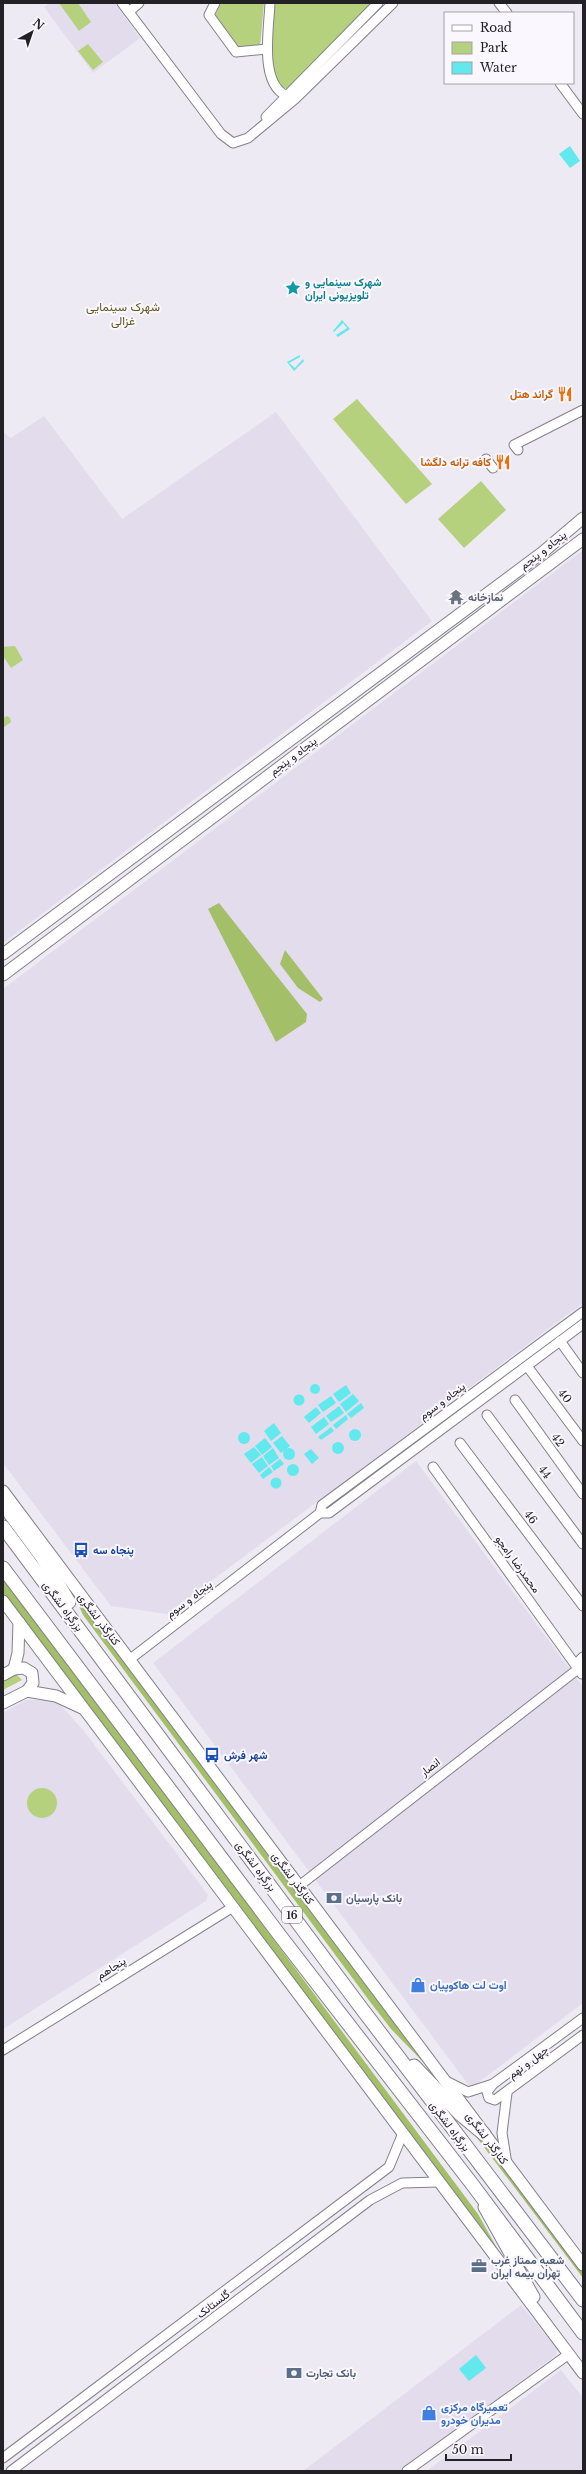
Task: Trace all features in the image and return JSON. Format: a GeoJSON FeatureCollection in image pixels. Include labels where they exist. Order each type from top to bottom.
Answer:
{"type":"FeatureCollection","features":[{"type":"Feature","properties":{"kind":"highway"},"geometry":{"type":"LineString","coordinates":[[3,1504],[42,1557],[94,1648]]}},
{"type":"Feature","properties":{"kind":"highway","name":"بزرگراه لشگری"},"geometry":{"type":"LineString","coordinates":[[3,1527],[369,2019],[583,2300]]}},
{"type":"Feature","properties":{"kind":"highway","name":"بزرگراه لشگری"},"geometry":{"type":"LineString","coordinates":[[3,1568],[280,1937],[472,2184],[583,2333]]}},
{"type":"Feature","properties":{"kind":"highway"},"geometry":{"type":"LineString","coordinates":[[369,2019],[460,2114],[484,2134]]}},
{"type":"Feature","properties":{"kind":"main road","name":"پنجاه و پنجم"},"geometry":{"type":"LineString","coordinates":[[3,954],[543,552],[583,518]]}},
{"type":"Feature","properties":{"kind":"main road","name":"پنجاه و پنجم"},"geometry":{"type":"LineString","coordinates":[[3,975],[135,874],[583,539]]}},
{"type":"Feature","properties":{"kind":"main road"},"geometry":{"type":"LineString","coordinates":[[543,552],[551,562]]}},
{"type":"Feature","properties":{"kind":"main road"},"geometry":{"type":"LineString","coordinates":[[126,862],[135,874]]}},
{"type":"Feature","properties":{"kind":"main road","name":"کنارگذر لشگری"},"geometry":{"type":"LineString","coordinates":[[3,1492],[583,2265]]}},
{"type":"Feature","properties":{"kind":"main road"},"geometry":{"type":"LineString","coordinates":[[3,1601],[583,2373]]}},
{"type":"Feature","properties":{"kind":"main road"},"geometry":{"type":"LineString","coordinates":[[14,1669],[18,1653],[19,1622]]}},
{"type":"Feature","properties":{"kind":"main road"},"geometry":{"type":"LineString","coordinates":[[3,1675],[14,1669],[24,1668],[32,1673],[33,1684],[27,1691],[3,1703]]}},
{"type":"Feature","properties":{"kind":"main road"},"geometry":{"type":"LineString","coordinates":[[27,1691],[56,1696],[84,1710]]}},
{"type":"Feature","properties":{"kind":"main road"},"geometry":{"type":"LineString","coordinates":[[472,2184],[506,2251],[562,2345]]}},
{"type":"Feature","properties":{"kind":"street"},"geometry":{"type":"LineString","coordinates":[[122,3],[221,134],[233,143],[248,138],[295,99],[392,3]]}},
{"type":"Feature","properties":{"kind":"street"},"geometry":{"type":"LineString","coordinates":[[129,12],[139,3]]}},
{"type":"Feature","properties":{"kind":"street"},"geometry":{"type":"LineString","coordinates":[[215,3],[210,15],[236,52],[267,49]]}},
{"type":"Feature","properties":{"kind":"street"},"geometry":{"type":"LineString","coordinates":[[270,3],[267,49],[274,86],[281,94],[295,99]]}},
{"type":"Feature","properties":{"kind":"street"},"geometry":{"type":"LineString","coordinates":[[248,138],[285,96],[378,3]]}},
{"type":"Feature","properties":{"kind":"street"},"geometry":{"type":"LineString","coordinates":[[500,3],[506,12]]}},
{"type":"Feature","properties":{"kind":"street"},"geometry":{"type":"LineString","coordinates":[[561,84],[583,114]]}},
{"type":"Feature","properties":{"kind":"street"},"geometry":{"type":"LineString","coordinates":[[518,450],[514,445],[583,410]]}},
{"type":"Feature","properties":{"kind":"street"},"geometry":{"type":"LineString","coordinates":[[486,459],[493,468]]}},
{"type":"Feature","properties":{"kind":"street","name":"پنجاه و سوم"},"geometry":{"type":"LineString","coordinates":[[320,1513],[322,1505],[583,1312]]}},
{"type":"Feature","properties":{"kind":"street","name":"پنجاه و سوم"},"geometry":{"type":"LineString","coordinates":[[129,1660],[320,1513],[329,1512],[583,1324]]}},
{"type":"Feature","properties":{"kind":"street"},"geometry":{"type":"LineString","coordinates":[[560,1341],[583,1373]]}},
{"type":"Feature","properties":{"kind":"street","name":"40"},"geometry":{"type":"LineString","coordinates":[[527,1366],[583,1440]]}},
{"type":"Feature","properties":{"kind":"street","name":"42"},"geometry":{"type":"LineString","coordinates":[[515,1400],[583,1494]]}},
{"type":"Feature","properties":{"kind":"street","name":"44"},"geometry":{"type":"LineString","coordinates":[[487,1415],[583,1544]]}},
{"type":"Feature","properties":{"kind":"street","name":"46"},"geometry":{"type":"LineString","coordinates":[[460,1443],[583,1606]]}},
{"type":"Feature","properties":{"kind":"street","name":"محمدرضا رامجو"},"geometry":{"type":"LineString","coordinates":[[433,1467],[581,1671]]}},
{"type":"Feature","properties":{"kind":"street","name":"انصار"},"geometry":{"type":"LineString","coordinates":[[299,1886],[392,1812],[581,1671],[580,1660],[583,1657]]}},
{"type":"Feature","properties":{"kind":"street","name":"پنجاهم"},"geometry":{"type":"LineString","coordinates":[[3,2050],[233,1907]]}},
{"type":"Feature","properties":{"kind":"street","name":"چهل و نهم"},"geometry":{"type":"LineString","coordinates":[[444,2080],[468,2092],[493,2084],[583,2018]]}},
{"type":"Feature","properties":{"kind":"street","name":"چهل و نهم"},"geometry":{"type":"LineString","coordinates":[[508,2165],[502,2133],[507,2093],[583,2036]]}},
{"type":"Feature","properties":{"kind":"street"},"geometry":{"type":"LineString","coordinates":[[493,2084],[487,2092],[489,2098],[495,2100],[507,2093]]}},
{"type":"Feature","properties":{"kind":"street","name":"گلستانک"},"geometry":{"type":"LineString","coordinates":[[3,2458],[388,2167],[403,2133]]}},
{"type":"Feature","properties":{"kind":"street","name":"گلستانک"},"geometry":{"type":"LineString","coordinates":[[11,2471],[370,2200],[402,2183],[439,2182]]}},
{"type":"Feature","properties":{"kind":"street"},"geometry":{"type":"LineString","coordinates":[[407,2471],[569,2354]]}},
{"type":"Feature","properties":{"kind":"street"},"geometry":{"type":"LineString","coordinates":[[38,2431],[46,2445]]}},
{"type":"Feature","properties":{"kind":"shaded area"},"geometry":{"type":"Polygon","coordinates":[[[50,3],[115,3],[140,38],[93,73],[44,7],[50,3]]]}},
{"type":"Feature","properties":{"kind":"shaded area"},"geometry":{"type":"Polygon","coordinates":[[[276,412],[432,621],[3,943],[3,432],[11,438],[44,416],[122,519],[276,412]]]}},
{"type":"Feature","properties":{"kind":"shaded area"},"geometry":{"type":"Polygon","coordinates":[[[583,550],[583,1303],[167,1614],[111,1606],[3,1463],[3,989],[583,550]]]}},
{"type":"Feature","properties":{"kind":"shaded area"},"geometry":{"type":"Polygon","coordinates":[[[416,1461],[583,1687],[583,2003],[471,2088],[153,1663],[416,1461]]]}},
{"type":"Feature","properties":{"kind":"shaded area"},"geometry":{"type":"Polygon","coordinates":[[[26,1700],[56,1700],[83,1730],[208,1895],[206,1901],[3,2029],[3,1713],[26,1700]]]}},
{"type":"Feature","properties":{"kind":"shaded area","name":"تعمیرگاه مرکزی مدیران خودرو"},"geometry":{"type":"Polygon","coordinates":[[[521,2305],[557,2349],[556,2355],[400,2471],[303,2471],[521,2305]]]}},
{"type":"Feature","properties":{"kind":"shaded area"},"geometry":{"type":"Polygon","coordinates":[[[561,2370],[583,2398],[583,2471],[427,2471],[561,2370]]]}},
{"type":"Feature","properties":{"kind":"green space"},"geometry":{"type":"Polygon","coordinates":[[[59,3],[78,3],[91,22],[79,31],[59,3]]]}},
{"type":"Feature","properties":{"kind":"green space"},"geometry":{"type":"Polygon","coordinates":[[[221,3],[264,3],[260,47],[236,47],[215,16],[221,3]]]}},
{"type":"Feature","properties":{"kind":"green space"},"geometry":{"type":"Polygon","coordinates":[[[275,3],[372,3],[287,89],[278,86],[273,66],[272,45],[275,3]]]}},
{"type":"Feature","properties":{"kind":"green space"},"geometry":{"type":"Polygon","coordinates":[[[88,44],[103,62],[93,70],[78,51],[88,44]]]}},
{"type":"Feature","properties":{"kind":"green space"},"geometry":{"type":"Polygon","coordinates":[[[357,399],[432,484],[406,504],[333,419],[357,399]]]}},
{"type":"Feature","properties":{"kind":"green space"},"geometry":{"type":"Polygon","coordinates":[[[481,481],[506,510],[464,548],[438,519],[481,481]]]}},
{"type":"Feature","properties":{"kind":"green space"},"geometry":{"type":"Polygon","coordinates":[[[15,646],[23,660],[11,668],[3,656],[3,647],[15,646]]]}},
{"type":"Feature","properties":{"kind":"green space"},"geometry":{"type":"Polygon","coordinates":[[[7,716],[10,718],[11,722],[3,728],[3,718],[7,716]]]}},
{"type":"Feature","properties":{"kind":"green space"},"geometry":{"type":"Polygon","coordinates":[[[219,903],[307,1014],[306,1022],[276,1042],[208,909],[219,903]]]}},
{"type":"Feature","properties":{"kind":"green space"},"geometry":{"type":"Polygon","coordinates":[[[285,950],[323,999],[320,1002],[298,988],[280,964],[285,950]]]}},
{"type":"Feature","properties":{"kind":"green space"},"geometry":{"type":"Polygon","coordinates":[[[3,1576],[478,2214],[499,2252],[3,1593],[3,1576]]]}},
{"type":"Feature","properties":{"kind":"green space"},"geometry":{"type":"Polygon","coordinates":[[[73,1592],[431,2070],[391,2029],[371,2003],[83,1615],[73,1592]]]}},
{"type":"Feature","properties":{"kind":"green space"},"geometry":{"type":"Polygon","coordinates":[[[16,1674],[22,1680],[3,1690],[3,1681],[16,1674]]]}},
{"type":"Feature","properties":{"kind":"green space"},"geometry":{"type":"Polygon","coordinates":[[[42,1788],[53,1792],[57,1803],[53,1814],[42,1818],[31,1814],[27,1803],[31,1792],[42,1788]]]}},
{"type":"Feature","properties":{"kind":"green space"},"geometry":{"type":"Polygon","coordinates":[[[465,2122],[486,2133],[583,2262],[583,2278],[465,2122]]]}},
{"type":"Feature","properties":{"kind":"water"},"geometry":{"type":"Polygon","coordinates":[[[570,146],[580,161],[570,168],[559,154],[570,146]]]}},
{"type":"Feature","properties":{"kind":"water"},"geometry":{"type":"Polygon","coordinates":[[[342,320],[350,329],[338,337],[336,335],[347,328],[343,323],[334,332],[333,331],[342,320]]]}},
{"type":"Feature","properties":{"kind":"water"},"geometry":{"type":"Polygon","coordinates":[[[300,355],[300,357],[289,363],[295,368],[303,359],[304,361],[294,371],[287,362],[300,355]]]}},
{"type":"Feature","properties":{"kind":"water"},"geometry":{"type":"Polygon","coordinates":[[[315,1384],[320,1389],[315,1394],[310,1389],[315,1384]]]}},
{"type":"Feature","properties":{"kind":"water"},"geometry":{"type":"Polygon","coordinates":[[[346,1385],[351,1393],[339,1402],[333,1394],[346,1385]]]}},
{"type":"Feature","properties":{"kind":"water"},"geometry":{"type":"Polygon","coordinates":[[[299,1394],[303,1396],[305,1400],[303,1404],[299,1406],[295,1404],[293,1400],[295,1396],[299,1394]]]}},
{"type":"Feature","properties":{"kind":"water"},"geometry":{"type":"Polygon","coordinates":[[[353,1394],[359,1401],[346,1412],[340,1404],[353,1394]]]}},
{"type":"Feature","properties":{"kind":"water"},"geometry":{"type":"Polygon","coordinates":[[[331,1396],[336,1403],[323,1412],[318,1405],[331,1396]]]}},
{"type":"Feature","properties":{"kind":"water"},"geometry":{"type":"Polygon","coordinates":[[[361,1403],[364,1408],[351,1418],[347,1414],[361,1403]]]}},
{"type":"Feature","properties":{"kind":"water"},"geometry":{"type":"Polygon","coordinates":[[[339,1406],[344,1413],[331,1422],[326,1416],[339,1406]]]}},
{"type":"Feature","properties":{"kind":"water"},"geometry":{"type":"Polygon","coordinates":[[[316,1407],[321,1413],[309,1423],[304,1417],[316,1407]]]}},
{"type":"Feature","properties":{"kind":"water"},"geometry":{"type":"Polygon","coordinates":[[[346,1415],[348,1419],[336,1429],[333,1425],[346,1415]]]}},
{"type":"Feature","properties":{"kind":"water"},"geometry":{"type":"Polygon","coordinates":[[[324,1417],[329,1424],[316,1434],[311,1427],[324,1417]]]}},
{"type":"Feature","properties":{"kind":"water"},"geometry":{"type":"Polygon","coordinates":[[[274,1423],[281,1433],[271,1441],[264,1431],[274,1423]]]}},
{"type":"Feature","properties":{"kind":"water"},"geometry":{"type":"Polygon","coordinates":[[[331,1427],[334,1431],[321,1440],[318,1437],[331,1427]]]}},
{"type":"Feature","properties":{"kind":"water"},"geometry":{"type":"Polygon","coordinates":[[[353,1429],[357,1429],[361,1435],[357,1441],[353,1441],[349,1437],[349,1433],[353,1429]]]}},
{"type":"Feature","properties":{"kind":"water"},"geometry":{"type":"Polygon","coordinates":[[[242,1432],[246,1432],[250,1438],[246,1444],[242,1444],[238,1440],[238,1436],[242,1432]]]}},
{"type":"Feature","properties":{"kind":"water"},"geometry":{"type":"Polygon","coordinates":[[[282,1436],[290,1446],[281,1453],[273,1443],[282,1436]]]}},
{"type":"Feature","properties":{"kind":"water"},"geometry":{"type":"Polygon","coordinates":[[[265,1438],[272,1447],[262,1455],[255,1446],[265,1438]]]}},
{"type":"Feature","properties":{"kind":"water"},"geometry":{"type":"Polygon","coordinates":[[[336,1442],[340,1442],[344,1448],[340,1454],[336,1454],[332,1450],[332,1446],[336,1442]]]}},
{"type":"Feature","properties":{"kind":"water"},"geometry":{"type":"Polygon","coordinates":[[[254,1447],[261,1455],[251,1463],[244,1454],[254,1447]]]}},
{"type":"Feature","properties":{"kind":"water"},"geometry":{"type":"Polygon","coordinates":[[[273,1448],[279,1458],[269,1465],[263,1456],[273,1448]]]}},
{"type":"Feature","properties":{"kind":"water"},"geometry":{"type":"Polygon","coordinates":[[[289,1448],[293,1450],[295,1454],[293,1458],[289,1460],[285,1458],[283,1454],[285,1450],[289,1448]]]}},
{"type":"Feature","properties":{"kind":"water"},"geometry":{"type":"Polygon","coordinates":[[[311,1449],[319,1458],[312,1464],[304,1454],[311,1449]]]}},
{"type":"Feature","properties":{"kind":"water"},"geometry":{"type":"Polygon","coordinates":[[[262,1457],[268,1466],[259,1473],[252,1464],[262,1457]]]}},
{"type":"Feature","properties":{"kind":"water"},"geometry":{"type":"Polygon","coordinates":[[[280,1459],[284,1464],[274,1471],[271,1466],[280,1459]]]}},
{"type":"Feature","properties":{"kind":"water"},"geometry":{"type":"Polygon","coordinates":[[[291,1464],[295,1464],[299,1470],[295,1476],[291,1476],[287,1472],[287,1468],[291,1464]]]}},
{"type":"Feature","properties":{"kind":"water"},"geometry":{"type":"Polygon","coordinates":[[[269,1467],[273,1472],[263,1479],[260,1475],[269,1467]]]}},
{"type":"Feature","properties":{"kind":"water"},"geometry":{"type":"Polygon","coordinates":[[[276,1477],[280,1479],[282,1483],[280,1487],[276,1489],[272,1487],[270,1483],[272,1479],[276,1477]]]}},
{"type":"Feature","properties":{"kind":"water"},"geometry":{"type":"Polygon","coordinates":[[[476,2355],[486,2368],[469,2381],[459,2369],[476,2355]]]}},
{"type":"Feature","properties":{"kind":"place","name":"شهرک سینمایی و تلویزیونی ایران"},"geometry":{"type":"Point","coordinates":[293,288]}},
{"type":"Feature","properties":{"kind":"place","name":"گراند هتل"},"geometry":{"type":"Point","coordinates":[565,394]}},
{"type":"Feature","properties":{"kind":"place","name":"کافه ترانه دلگشا"},"geometry":{"type":"Point","coordinates":[503,462]}},
{"type":"Feature","properties":{"kind":"place","name":"نمازخانه"},"geometry":{"type":"Point","coordinates":[456,597]}},
{"type":"Feature","properties":{"kind":"place","name":"پنجاه سه"},"geometry":{"type":"Point","coordinates":[81,1550]}},
{"type":"Feature","properties":{"kind":"place","name":"شهر فرش"},"geometry":{"type":"Point","coordinates":[212,1755]}},
{"type":"Feature","properties":{"kind":"place","name":"بانک پارسیان"},"geometry":{"type":"Point","coordinates":[334,1898]}},
{"type":"Feature","properties":{"kind":"place","name":"اوت لت هاکوپیان"},"geometry":{"type":"Point","coordinates":[418,1985]}},
{"type":"Feature","properties":{"kind":"place","name":"شعبه ممتاز غرب تهران بیمه ایران"},"geometry":{"type":"Point","coordinates":[479,2266]}},
{"type":"Feature","properties":{"kind":"place","name":"بانک تجارت"},"geometry":{"type":"Point","coordinates":[294,2373]}},
{"type":"Feature","properties":{"kind":"place","name":"تعمیرگاه مرکزی مدیران خودرو"},"geometry":{"type":"Point","coordinates":[429,2413]}},
{"type":"Feature","properties":{"kind":"district","name":"شهرک سینمایی غزالی"},"geometry":{"type":"Point","coordinates":[123,313]}}]}
